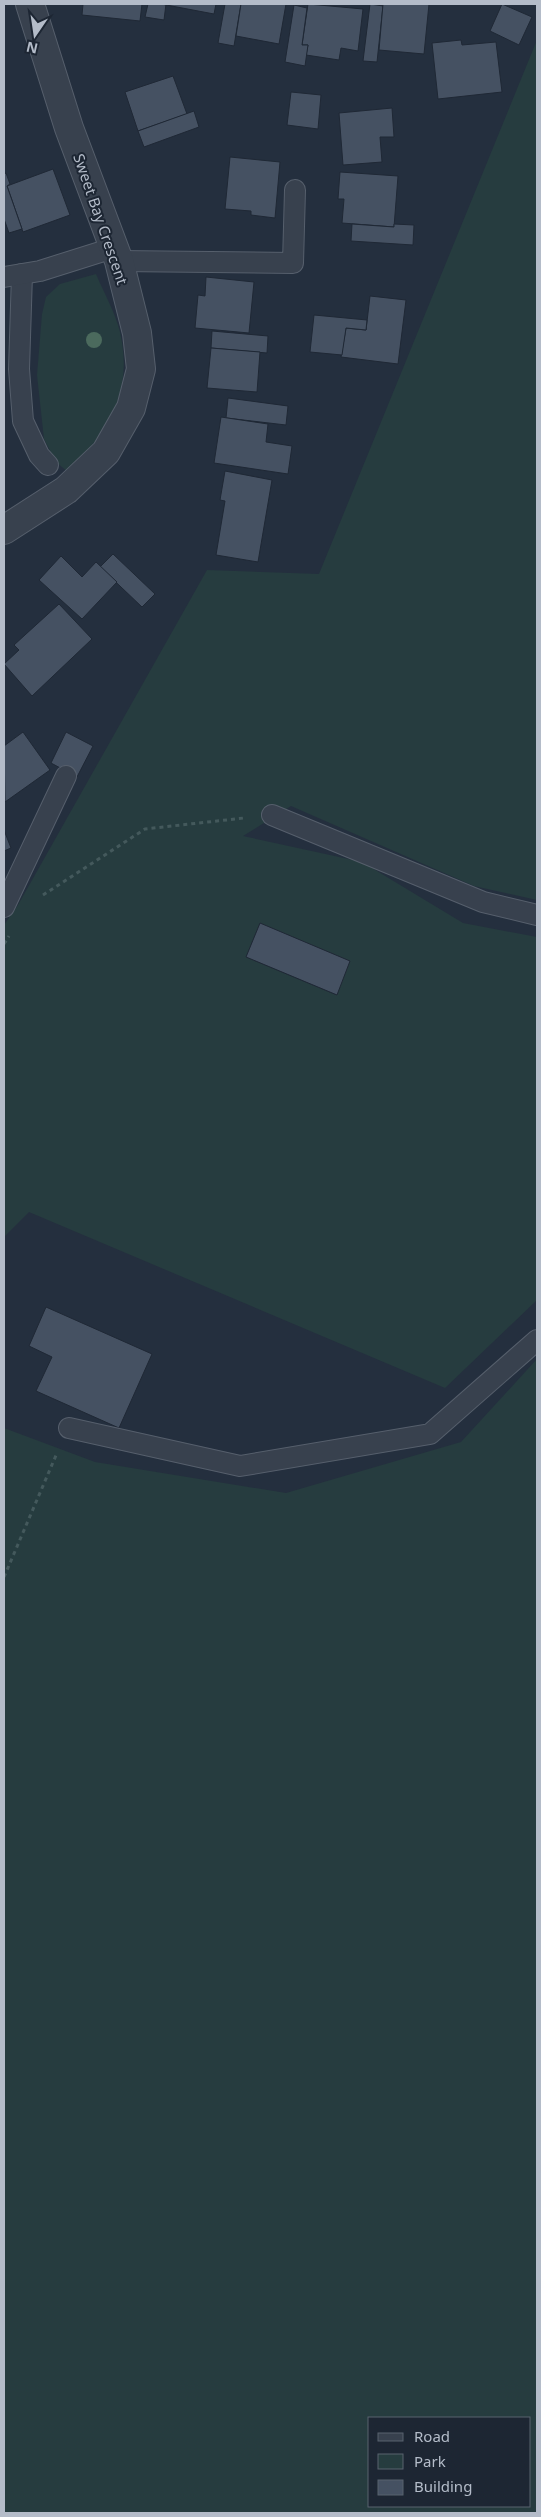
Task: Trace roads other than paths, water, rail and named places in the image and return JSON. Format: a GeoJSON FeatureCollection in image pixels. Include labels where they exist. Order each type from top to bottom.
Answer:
{"type":"FeatureCollection","features":[{"type":"Feature","properties":{"kind":"street","name":"Sweet Bay Crescent"},"geometry":{"type":"LineString","coordinates":[[4,530],[66,490],[106,452],[131,408],[141,369],[137,333],[116,254],[69,128],[30,4]]}},
{"type":"Feature","properties":{"kind":"lane"},"geometry":{"type":"LineString","coordinates":[[48,465],[40,455],[23,421],[13,275],[116,254],[293,263],[295,190]]}},
{"type":"Feature","properties":{"kind":"lane"},"geometry":{"type":"LineString","coordinates":[[5,902],[66,776]]}},
{"type":"Feature","properties":{"kind":"lane"},"geometry":{"type":"LineString","coordinates":[[272,815],[483,902],[537,915]]}},
{"type":"Feature","properties":{"kind":"lane"},"geometry":{"type":"LineString","coordinates":[[70,1428],[240,1466],[430,1434],[537,1340]]}}]}
